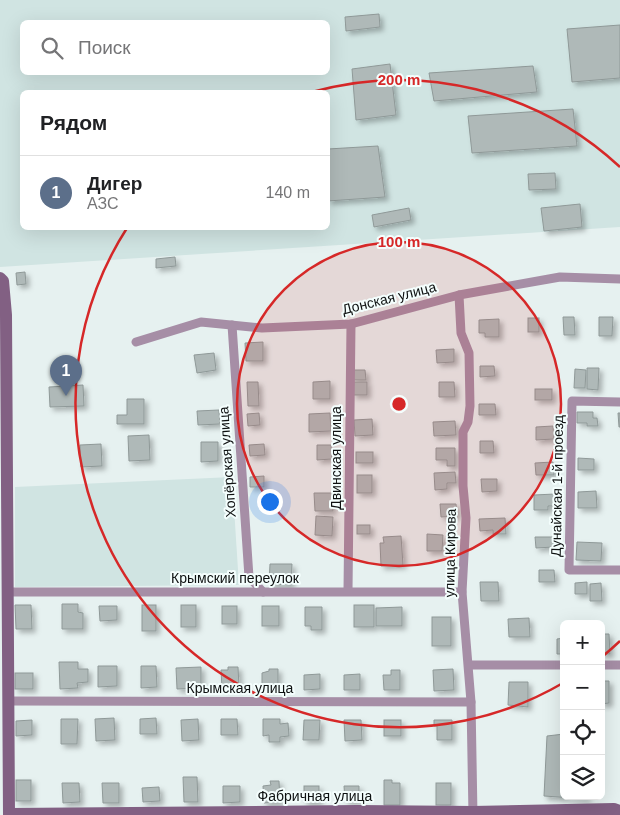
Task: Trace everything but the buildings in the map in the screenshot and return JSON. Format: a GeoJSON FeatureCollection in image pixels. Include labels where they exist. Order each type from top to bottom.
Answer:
{"type":"FeatureCollection","features":[{"type":"Feature","properties":{"kind":"main road"},"geometry":{"type":"LineString","coordinates":[[0,278],[3,280],[6,315],[9,815]]}},
{"type":"Feature","properties":{"kind":"main road","name":"Фабричная улица"},"geometry":{"type":"LineString","coordinates":[[9,815],[358,811],[474,813],[614,809],[620,811]]}},
{"type":"Feature","properties":{"kind":"street","name":"Донская улица"},"geometry":{"type":"LineString","coordinates":[[136,342],[201,322],[262,328],[351,324],[459,294],[560,277],[620,279]]}},
{"type":"Feature","properties":{"kind":"street","name":"улица Кирова"},"geometry":{"type":"LineString","coordinates":[[459,294],[461,334],[469,353],[470,406],[468,422],[463,432],[463,486],[466,518],[462,592],[469,665],[474,813]]}},
{"type":"Feature","properties":{"kind":"street","name":"Двинская улица"},"geometry":{"type":"LineString","coordinates":[[348,591],[351,324]]}},
{"type":"Feature","properties":{"kind":"street","name":"Хопёрская улица"},"geometry":{"type":"LineString","coordinates":[[232,325],[249,577],[263,592]]}},
{"type":"Feature","properties":{"kind":"street","name":"Дунайская 1-й проезд"},"geometry":{"type":"LineString","coordinates":[[620,402],[572,401],[569,570],[620,570]]}},
{"type":"Feature","properties":{"kind":"street","name":"Крымский переулок"},"geometry":{"type":"LineString","coordinates":[[8,592],[462,592]]}},
{"type":"Feature","properties":{"kind":"street"},"geometry":{"type":"LineString","coordinates":[[469,665],[560,665]]}},
{"type":"Feature","properties":{"kind":"street"},"geometry":{"type":"LineString","coordinates":[[605,665],[620,665]]}},
{"type":"Feature","properties":{"kind":"street","name":"Крымская улица"},"geometry":{"type":"LineString","coordinates":[[8,702],[471,702]]}},
{"type":"Feature","properties":{"kind":"shaded area"},"geometry":{"type":"Polygon","coordinates":[[[0,0],[620,0],[620,227],[0,267],[0,0]]]}},
{"type":"Feature","properties":{"kind":"shaded area"},"geometry":{"type":"Polygon","coordinates":[[[232,477],[239,585],[15,587],[15,487],[232,477]]]}},
{"type":"Feature","properties":{"kind":"place","name":"Дигер"},"geometry":{"type":"Point","coordinates":[66,396]}}]}
